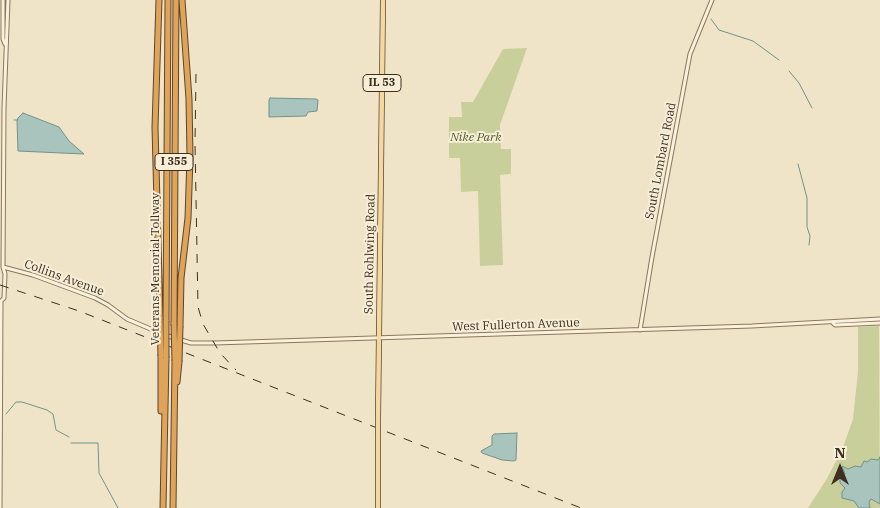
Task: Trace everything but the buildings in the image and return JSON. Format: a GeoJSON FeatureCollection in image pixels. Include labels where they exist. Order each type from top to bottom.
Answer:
{"type":"FeatureCollection","features":[{"type":"Feature","properties":{"kind":"highway"},"geometry":{"type":"LineString","coordinates":[[159,0],[154,127],[163,320]]}},
{"type":"Feature","properties":{"kind":"highway","name":"Veterans Memorial Tollway"},"geometry":{"type":"LineString","coordinates":[[163,508],[163,320],[168,0]]}},
{"type":"Feature","properties":{"kind":"highway","name":"Veterans Memorial Tollway"},"geometry":{"type":"LineString","coordinates":[[173,508],[177,362],[176,0]]}},
{"type":"Feature","properties":{"kind":"highway"},"geometry":{"type":"LineString","coordinates":[[177,325],[188,210],[190,157],[189,99],[182,0]]}},
{"type":"Feature","properties":{"kind":"main road","name":"South Rohlwing Road"},"geometry":{"type":"LineString","coordinates":[[378,508],[384,0]]}},
{"type":"Feature","properties":{"kind":"street"},"geometry":{"type":"LineString","coordinates":[[0,508],[1,300],[4,298],[5,44],[3,39],[3,0]]}},
{"type":"Feature","properties":{"kind":"street"},"geometry":{"type":"LineString","coordinates":[[5,44],[8,39],[8,0]]}},
{"type":"Feature","properties":{"kind":"street","name":"South Lombard Road"},"geometry":{"type":"LineString","coordinates":[[640,330],[690,54],[712,0]]}},
{"type":"Feature","properties":{"kind":"street"},"geometry":{"type":"LineString","coordinates":[[0,272],[3,267]]}},
{"type":"Feature","properties":{"kind":"street","name":"Collins Avenue"},"geometry":{"type":"LineString","coordinates":[[3,267],[82,292],[103,302],[132,322],[184,342],[199,344]]}},
{"type":"Feature","properties":{"kind":"street","name":"West Fullerton Avenue"},"geometry":{"type":"LineString","coordinates":[[199,344],[640,330],[880,319]]}},
{"type":"Feature","properties":{"kind":"street","name":"West Fullerton Avenue"},"geometry":{"type":"LineString","coordinates":[[833,322],[835,325],[880,323]]}},
{"type":"Feature","properties":{"kind":"green space","name":"Nike Park"},"geometry":{"type":"Polygon","coordinates":[[[527,48],[500,125],[501,149],[511,149],[511,174],[500,175],[503,265],[480,266],[478,191],[461,192],[460,158],[449,158],[449,117],[462,117],[461,102],[473,102],[503,49],[527,48]]]}},
{"type":"Feature","properties":{"kind":"green space"},"geometry":{"type":"Polygon","coordinates":[[[879,326],[880,508],[808,508],[842,450],[853,419],[858,371],[858,327],[879,326]]]}},
{"type":"Feature","properties":{"kind":"water"},"geometry":{"type":"Polygon","coordinates":[[[270,98],[316,99],[318,100],[317,111],[308,112],[306,116],[269,117],[270,98]]]}},
{"type":"Feature","properties":{"kind":"water"},"geometry":{"type":"Polygon","coordinates":[[[23,113],[59,127],[69,141],[84,154],[18,151],[17,121],[23,113]]]}},
{"type":"Feature","properties":{"kind":"water"},"geometry":{"type":"Polygon","coordinates":[[[517,433],[516,460],[502,460],[482,453],[481,451],[492,445],[492,436],[494,434],[517,433]]]}},
{"type":"Feature","properties":{"kind":"water"},"geometry":{"type":"Polygon","coordinates":[[[880,457],[880,504],[871,499],[869,502],[870,508],[859,508],[854,501],[842,498],[842,492],[845,488],[840,483],[840,479],[845,474],[842,466],[848,469],[855,466],[861,467],[864,461],[878,460],[880,457]]]}},
{"type":"Feature","properties":{"kind":"waterway"},"geometry":{"type":"LineString","coordinates":[[711,19],[719,30],[753,41],[779,60]]}},
{"type":"Feature","properties":{"kind":"waterway"},"geometry":{"type":"LineString","coordinates":[[789,71],[799,83],[812,108]]}},
{"type":"Feature","properties":{"kind":"waterway"},"geometry":{"type":"LineString","coordinates":[[798,164],[807,198],[809,245]]}},
{"type":"Feature","properties":{"kind":"waterway"},"geometry":{"type":"LineString","coordinates":[[6,414],[16,402],[47,410],[53,414],[56,430],[69,437]]}},
{"type":"Feature","properties":{"kind":"waterway"},"geometry":{"type":"LineString","coordinates":[[71,443],[98,443],[99,473],[118,508]]}},
{"type":"Feature","properties":{"kind":"railway"},"geometry":{"type":"LineString","coordinates":[[196,74],[195,143],[198,307],[203,324],[220,353],[236,370]]}},
{"type":"Feature","properties":{"kind":"railway"},"geometry":{"type":"LineString","coordinates":[[0,285],[79,311],[581,508]]}}]}
